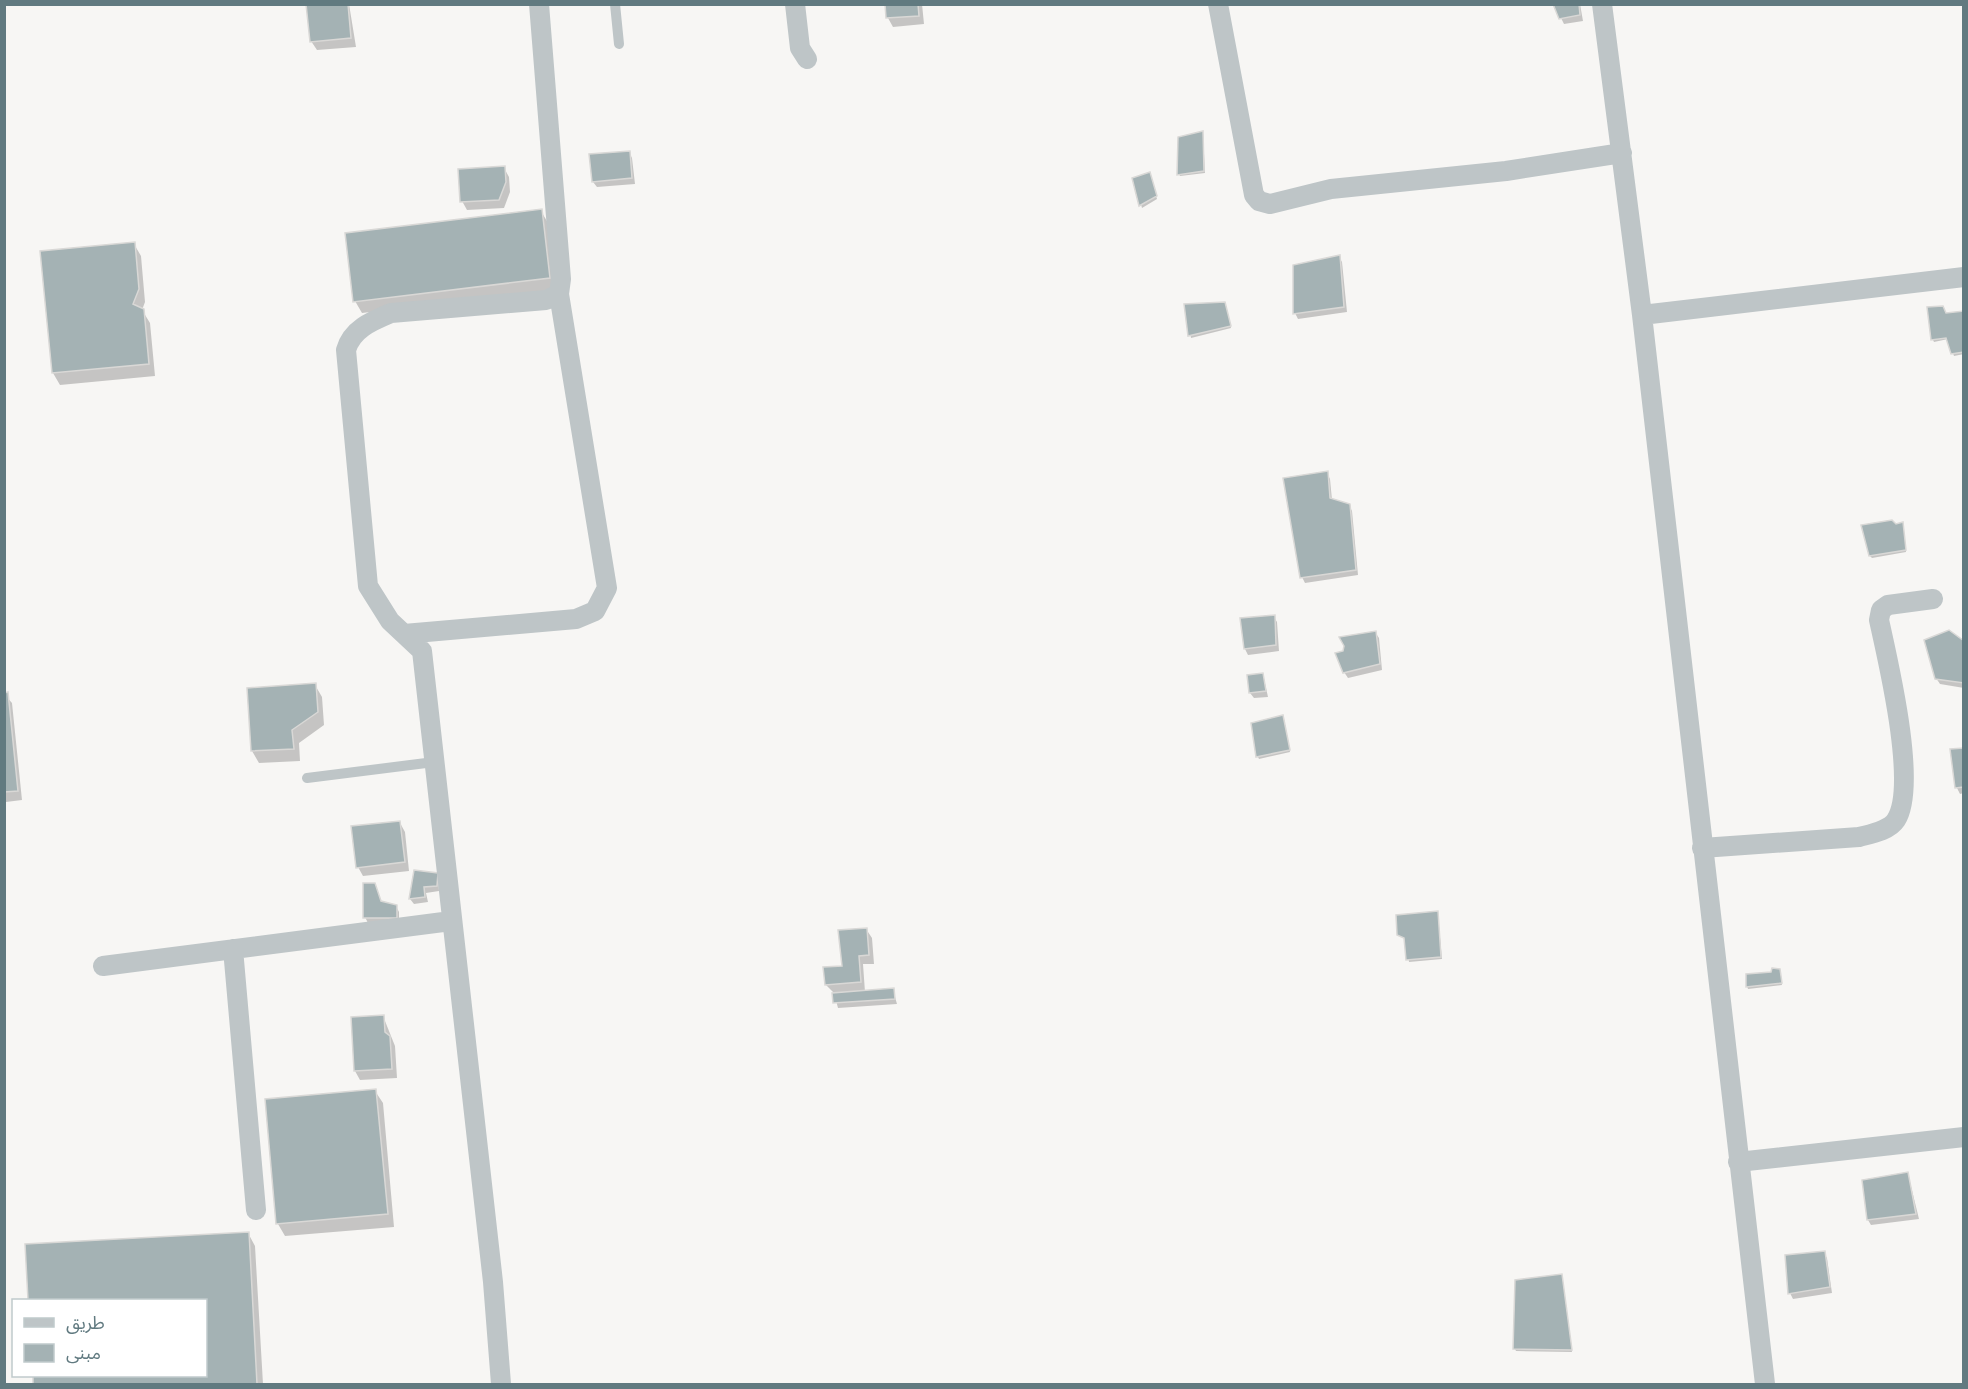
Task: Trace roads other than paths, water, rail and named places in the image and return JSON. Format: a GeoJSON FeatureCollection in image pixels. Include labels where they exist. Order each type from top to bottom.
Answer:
{"type":"FeatureCollection","features":[{"type":"Feature","properties":{"kind":"street"},"geometry":{"type":"LineString","coordinates":[[404,634],[576,619],[595,610],[607,588],[559,294],[561,279],[540,4]]}},
{"type":"Feature","properties":{"kind":"street"},"geometry":{"type":"LineString","coordinates":[[795,4],[800,48],[807,58]]}},
{"type":"Feature","properties":{"kind":"street"},"geometry":{"type":"LineString","coordinates":[[1218,4],[1254,195],[1259,201],[1270,204],[1331,189],[1506,171],[1622,153]]}},
{"type":"Feature","properties":{"kind":"street"},"geometry":{"type":"LineString","coordinates":[[1602,4],[1642,315],[1765,1384]]}},
{"type":"Feature","properties":{"kind":"street"},"geometry":{"type":"LineString","coordinates":[[1642,315],[1964,277]]}},
{"type":"Feature","properties":{"kind":"street"},"geometry":{"type":"LineString","coordinates":[[501,1384],[491,1271],[422,651],[390,621],[368,586],[346,350],[350,338],[370,322],[391,313],[546,300],[559,294]]}},
{"type":"Feature","properties":{"kind":"street"},"geometry":{"type":"LineString","coordinates":[[1702,848],[1859,837],[1882,830],[1895,822],[1902,807],[1903,765],[1894,686],[1879,620],[1881,610],[1888,605],[1933,599]]}},
{"type":"Feature","properties":{"kind":"street"},"geometry":{"type":"LineString","coordinates":[[103,966],[451,921]]}},
{"type":"Feature","properties":{"kind":"street"},"geometry":{"type":"LineString","coordinates":[[233,949],[256,1210]]}},
{"type":"Feature","properties":{"kind":"street"},"geometry":{"type":"LineString","coordinates":[[1738,1162],[1964,1137]]}},
{"type":"Feature","properties":{"kind":"lane"},"geometry":{"type":"LineString","coordinates":[[615,4],[619,44]]}},
{"type":"Feature","properties":{"kind":"lane"},"geometry":{"type":"LineString","coordinates":[[307,778],[434,762]]}}]}
